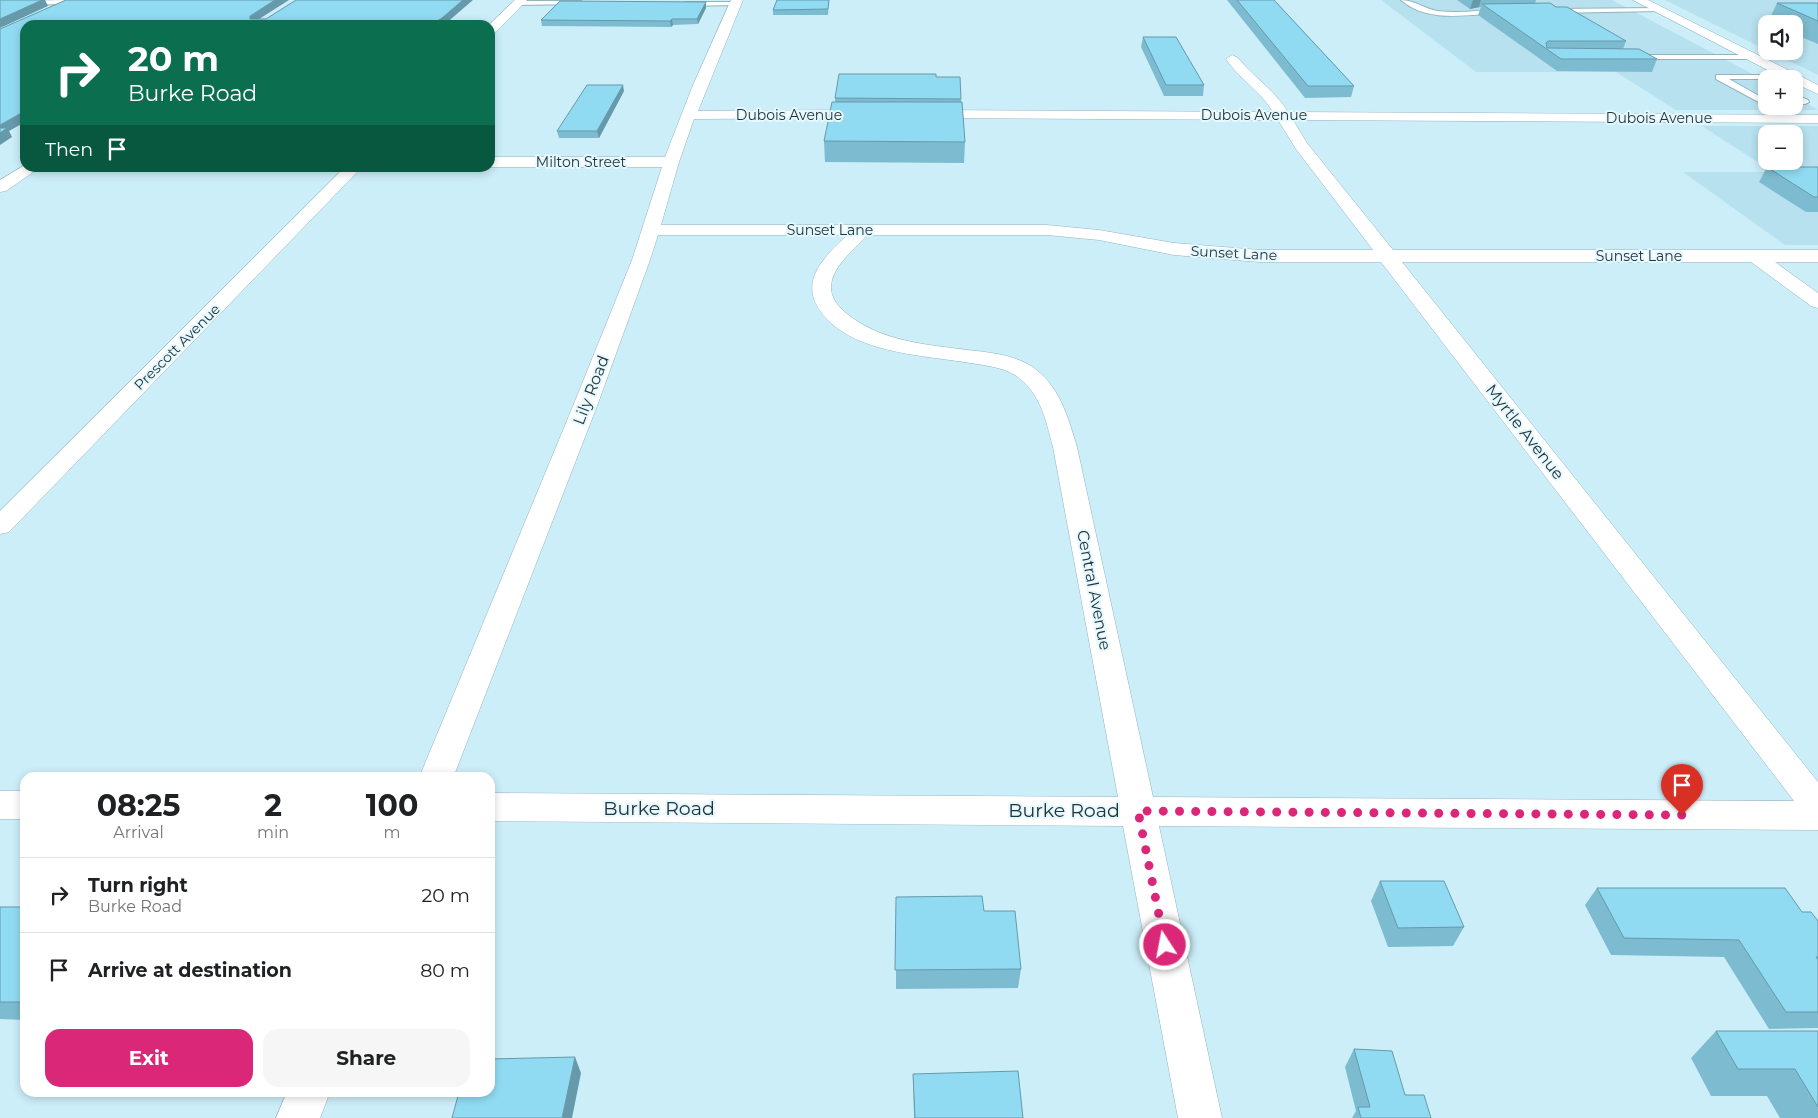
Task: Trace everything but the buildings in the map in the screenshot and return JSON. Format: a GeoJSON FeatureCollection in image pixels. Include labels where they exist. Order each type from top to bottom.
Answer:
{"type":"FeatureCollection","features":[{"type":"Feature","properties":{"kind":"street"},"geometry":{"type":"LineString","coordinates":[[1639,0],[1777,70]]}},
{"type":"Feature","properties":{"kind":"street"},"geometry":{"type":"LineString","coordinates":[[44,14],[72,1]]}},
{"type":"Feature","properties":{"kind":"street"},"geometry":{"type":"LineString","coordinates":[[495,26],[520,2]]}},
{"type":"Feature","properties":{"kind":"street","name":"Lily Road"},"geometry":{"type":"LineString","coordinates":[[438,772],[586,406],[651,230],[671,162],[700,85],[736,2]]}},
{"type":"Feature","properties":{"kind":"street","name":"Myrtle Avenue"},"geometry":{"type":"LineString","coordinates":[[1232,59],[1237,66],[1269,95],[1284,116],[1301,146],[1818,807]]}},
{"type":"Feature","properties":{"kind":"street"},"geometry":{"type":"LineString","coordinates":[[1803,83],[1818,90]]}},
{"type":"Feature","properties":{"kind":"street","name":"Dubois Avenue"},"geometry":{"type":"LineString","coordinates":[[689,115],[880,114]]}},
{"type":"Feature","properties":{"kind":"street","name":"Dubois Avenue"},"geometry":{"type":"LineString","coordinates":[[909,114],[1818,118]]}},
{"type":"Feature","properties":{"kind":"street","name":"Milton Street"},"geometry":{"type":"LineString","coordinates":[[495,162],[671,162]]}},
{"type":"Feature","properties":{"kind":"street"},"geometry":{"type":"LineString","coordinates":[[0,187],[20,167]]}},
{"type":"Feature","properties":{"kind":"street","name":"Prescott Avenue"},"geometry":{"type":"LineString","coordinates":[[0,526],[349,172]]}},
{"type":"Feature","properties":{"kind":"street","name":"Sunset Lane"},"geometry":{"type":"LineString","coordinates":[[651,230],[1047,230],[1099,235],[1174,249],[1260,256],[1818,256]]}},
{"type":"Feature","properties":{"kind":"street","name":"Central Avenue"},"geometry":{"type":"LineString","coordinates":[[862,230],[828,269],[822,281],[821,290],[824,304],[844,324],[862,334],[885,342],[994,360],[1021,369],[1038,382],[1054,409],[1065,447],[1200,1118]]}},
{"type":"Feature","properties":{"kind":"street"},"geometry":{"type":"LineString","coordinates":[[1755,256],[1818,302]]}},
{"type":"Feature","properties":{"kind":"street"},"geometry":{"type":"LineString","coordinates":[[0,805],[20,805]]}},
{"type":"Feature","properties":{"kind":"street","name":"Burke Road"},"geometry":{"type":"LineString","coordinates":[[495,808],[1818,816]]}},
{"type":"Feature","properties":{"kind":"street"},"geometry":{"type":"LineString","coordinates":[[298,1118],[307,1097]]}},
{"type":"Feature","properties":{"kind":"lane"},"geometry":{"type":"LineString","coordinates":[[1404,0],[1418,9],[1443,15],[1479,11],[1509,11]]}},
{"type":"Feature","properties":{"kind":"lane"},"geometry":{"type":"LineString","coordinates":[[0,3],[72,1]]}},
{"type":"Feature","properties":{"kind":"lane"},"geometry":{"type":"LineString","coordinates":[[520,2],[587,3]]}},
{"type":"Feature","properties":{"kind":"lane"},"geometry":{"type":"LineString","coordinates":[[676,4],[736,2]]}},
{"type":"Feature","properties":{"kind":"lane"},"geometry":{"type":"LineString","coordinates":[[1549,11],[1659,10]]}},
{"type":"Feature","properties":{"kind":"lane"},"geometry":{"type":"LineString","coordinates":[[1625,57],[1752,57]]}},
{"type":"Feature","properties":{"kind":"lane"},"geometry":{"type":"LineString","coordinates":[[1758,77],[1720,77],[1758,98]]}},
{"type":"Feature","properties":{"kind":"lane"},"geometry":{"type":"LineString","coordinates":[[1736,86],[1755,86]]}},
{"type":"Feature","properties":{"kind":"lane"},"geometry":{"type":"LineString","coordinates":[[1803,90],[1818,90]]}},
{"type":"Feature","properties":{"kind":"lane"},"geometry":{"type":"LineString","coordinates":[[1790,115],[1795,118]]}},
{"type":"Feature","properties":{"kind":"shaded area"},"geometry":{"type":"Polygon","coordinates":[[[1381,0],[1612,0],[1758,77],[1758,110],[1676,110],[1616,72],[1476,72],[1381,0]]]}},
{"type":"Feature","properties":{"kind":"shaded area"},"geometry":{"type":"Polygon","coordinates":[[[1665,0],[1818,0],[1818,75],[1787,60],[1803,60],[1803,15],[1758,15],[1758,46],[1665,0]]]}},
{"type":"Feature","properties":{"kind":"shaded area"},"geometry":{"type":"Polygon","coordinates":[[[1803,101],[1818,110],[1803,110],[1803,101]]]}},
{"type":"Feature","properties":{"kind":"shaded area"},"geometry":{"type":"Polygon","coordinates":[[[1702,126],[1758,126],[1758,162],[1702,126]]]}},
{"type":"Feature","properties":{"kind":"shaded area"},"geometry":{"type":"Polygon","coordinates":[[[1803,126],[1818,126],[1818,245],[1785,245],[1683,172],[1803,170],[1803,126]]]}},
{"type":"Feature","properties":{"kind":"route"},"geometry":{"type":"LineString","coordinates":[[1165,945],[1138,811],[1682,815]]}}]}
